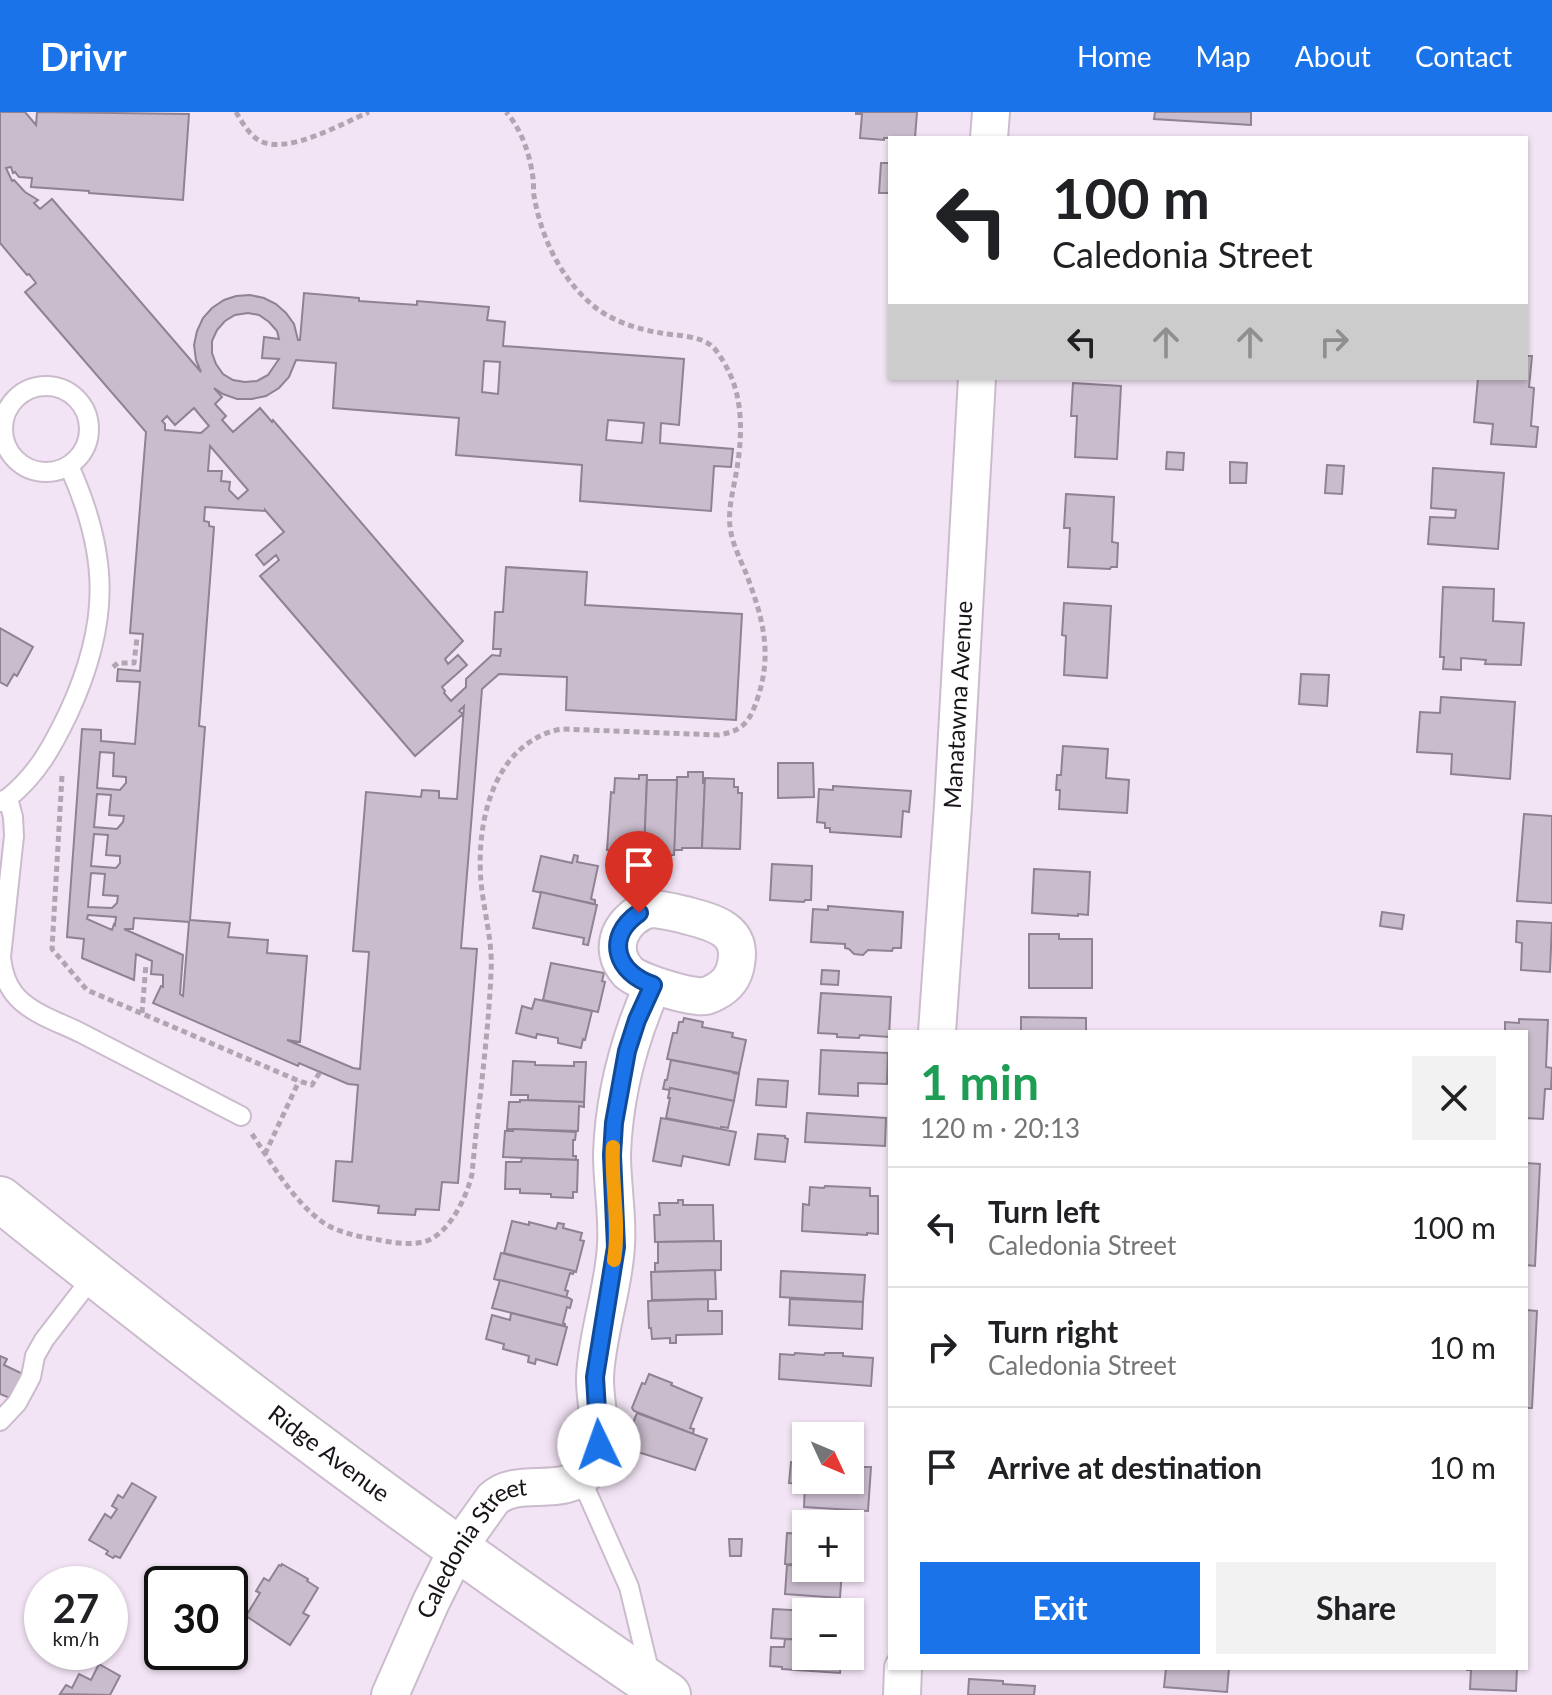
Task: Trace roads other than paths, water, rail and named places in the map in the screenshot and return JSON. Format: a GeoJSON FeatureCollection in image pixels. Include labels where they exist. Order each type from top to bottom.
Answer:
{"type":"FeatureCollection","features":[{"type":"Feature","properties":{"kind":"main road","name":"Ridge Avenue"},"geometry":{"type":"LineString","coordinates":[[0,1199],[333,1458],[660,1690]]}},
{"type":"Feature","properties":{"kind":"street"},"geometry":{"type":"LineString","coordinates":[[989,136],[991,112]]}},
{"type":"Feature","properties":{"kind":"street","name":"Manatawna Avenue"},"geometry":{"type":"LineString","coordinates":[[937,1030],[977,380]]}},
{"type":"Feature","properties":{"kind":"street"},"geometry":{"type":"LineString","coordinates":[[581,1479],[591,1468],[599,1445],[595,1377],[616,1247],[612,1155],[618,1099],[627,1051],[653,985]]}},
{"type":"Feature","properties":{"kind":"street","name":"Caledonia Street"},"geometry":{"type":"LineString","coordinates":[[390,1695],[458,1548],[498,1494],[510,1489],[572,1484],[581,1479]]}},
{"type":"Feature","properties":{"kind":"street"},"geometry":{"type":"LineString","coordinates":[[902,1695],[903,1670]]}},
{"type":"Feature","properties":{"kind":"lane"},"geometry":{"type":"LineString","coordinates":[[49,386],[74,396],[83,406],[89,431],[86,445],[80,457],[69,466],[44,472],[30,469],[10,452],[5,440],[3,414],[23,393],[49,386]]}},
{"type":"Feature","properties":{"kind":"lane"},"geometry":{"type":"LineString","coordinates":[[69,466],[91,520],[96,543],[100,570],[97,630],[83,682],[48,755],[23,786],[4,800],[13,817],[14,836],[1,957],[3,977],[22,1002],[38,1013],[241,1116]]}},
{"type":"Feature","properties":{"kind":"lane"},"geometry":{"type":"LineString","coordinates":[[0,1421],[17,1403],[31,1377],[35,1356],[44,1340],[94,1275]]}},
{"type":"Feature","properties":{"kind":"lane"},"geometry":{"type":"LineString","coordinates":[[14,1370],[35,1356]]}},
{"type":"Feature","properties":{"kind":"lane"},"geometry":{"type":"LineString","coordinates":[[581,1479],[629,1587],[660,1690]]}}]}
